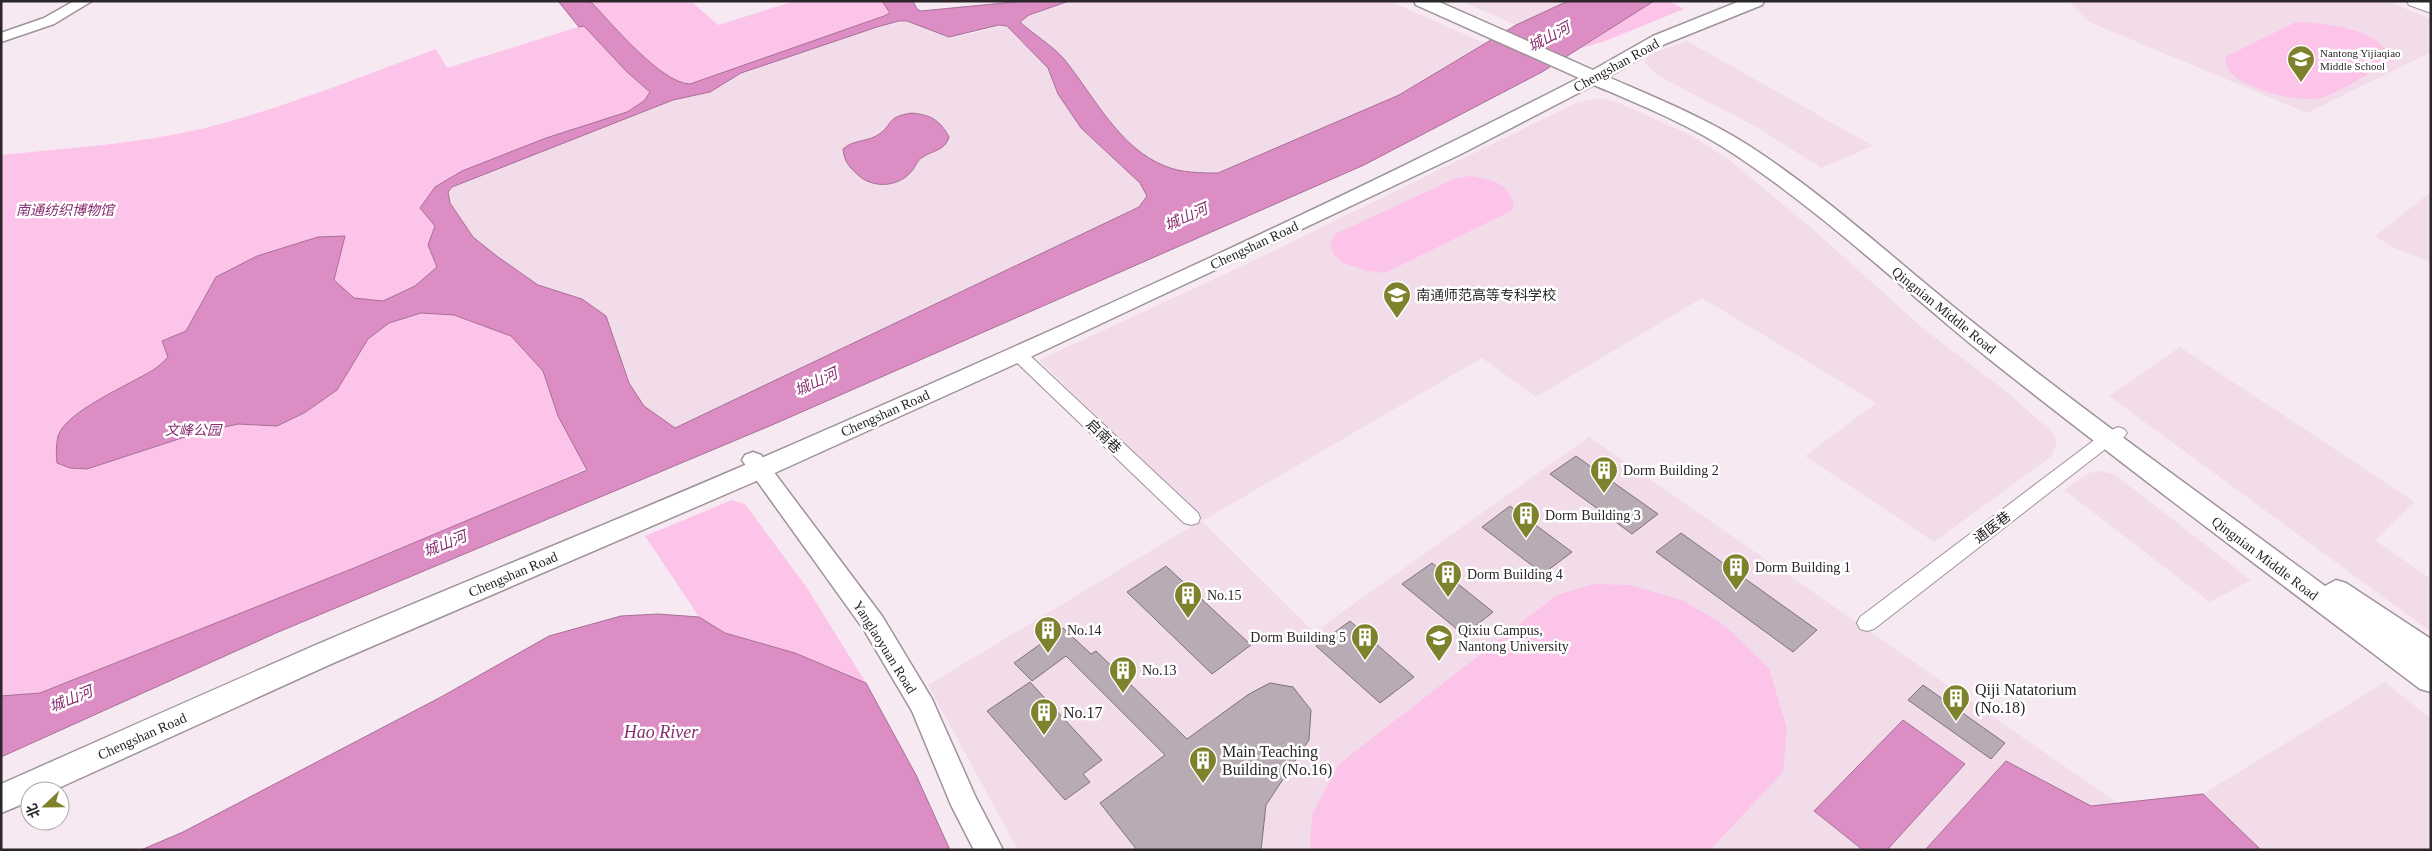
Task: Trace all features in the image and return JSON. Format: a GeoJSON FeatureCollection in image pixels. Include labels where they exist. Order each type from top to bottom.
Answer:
{"type":"FeatureCollection","features":[{"type":"Feature","properties":{"kind":"main road","name":"Qingnian Middle Road"},"geometry":{"type":"LineString","coordinates":[[1422,1],[1499,30],[1585,68],[1707,116],[1773,156],[2112,436],[2431,680]]}},
{"type":"Feature","properties":{"kind":"main road","name":"Qingnian Middle Road"},"geometry":{"type":"LineString","coordinates":[[1443,1],[1499,30]]}},
{"type":"Feature","properties":{"kind":"main road","name":"Chengshan Road"},"geometry":{"type":"LineString","coordinates":[[1,799],[756,464],[1337,197],[1444,145],[1585,68],[1665,29],[1736,1]]}},
{"type":"Feature","properties":{"kind":"main road","name":"Chengshan Road"},"geometry":{"type":"LineString","coordinates":[[1,785],[314,641],[756,464],[1018,354],[1275,236],[1452,151],[1585,68],[1625,58],[1660,40],[1756,1]]}},
{"type":"Feature","properties":{"kind":"main road"},"geometry":{"type":"LineString","coordinates":[[2416,1],[2431,8]]}},
{"type":"Feature","properties":{"kind":"main road","name":"Qingnian Middle Road"},"geometry":{"type":"LineString","coordinates":[[2112,436],[2431,654]]}},
{"type":"Feature","properties":{"kind":"street"},"geometry":{"type":"LineString","coordinates":[[1,38],[49,21],[85,1]]}},
{"type":"Feature","properties":{"kind":"street","name":"启南巷"},"geometry":{"type":"LineString","coordinates":[[1018,354],[1191,518]]}},
{"type":"Feature","properties":{"kind":"street","name":"通医巷"},"geometry":{"type":"LineString","coordinates":[[1867,623],[2112,436]]}},
{"type":"Feature","properties":{"kind":"street","name":"Yanglaoyuan Road"},"geometry":{"type":"LineString","coordinates":[[756,464],[873,623],[923,707],[965,805],[989,850]]}},
{"type":"Feature","properties":{"kind":"shaded area"},"geometry":{"type":"Polygon","coordinates":[[[1069,1],[1389,1],[1487,44],[1399,95],[1139,207],[675,428],[644,406],[629,383],[606,316],[582,299],[538,285],[498,257],[472,237],[450,203],[448,192],[452,187],[673,100],[700,95],[741,73],[877,27],[907,21],[928,29],[965,35],[1020,22],[1029,15],[1069,1]]]}},
{"type":"Feature","properties":{"kind":"shaded area"},"geometry":{"type":"Polygon","coordinates":[[[1461,1],[1568,1],[1516,25],[1461,1]]]}},
{"type":"Feature","properties":{"kind":"shaded area","name":"Nantong Yijiaqiao Middle School"},"geometry":{"type":"Polygon","coordinates":[[[2068,1],[2387,1],[2431,19],[2431,52],[2307,113],[2089,22],[2068,1]]]}},
{"type":"Feature","properties":{"kind":"shaded area"},"geometry":{"type":"Polygon","coordinates":[[[1687,41],[1873,146],[1821,168],[1760,129],[1657,75],[1644,62],[1648,55],[1687,41]]]}},
{"type":"Feature","properties":{"kind":"shaded area","name":"Qixiu Campus, Nantong University"},"geometry":{"type":"Polygon","coordinates":[[[1602,98],[1617,102],[1691,135],[1732,162],[1815,231],[1925,330],[2007,392],[2051,431],[2057,441],[2052,456],[1934,542],[1805,456],[1876,403],[1702,298],[1536,397],[1482,358],[1202,521],[1314,632],[1589,437],[2119,804],[2091,806],[2006,761],[1925,850],[1018,850],[928,685],[1202,520],[1039,360],[1238,268],[1578,102],[1602,98]]]}},
{"type":"Feature","properties":{"kind":"shaded area"},"geometry":{"type":"Polygon","coordinates":[[[2431,192],[2431,262],[2392,247],[2375,236],[2431,192]]]}},
{"type":"Feature","properties":{"kind":"shaded area"},"geometry":{"type":"Polygon","coordinates":[[[2180,347],[2415,502],[2375,540],[2431,579],[2431,632],[2109,396],[2180,347]]]}},
{"type":"Feature","properties":{"kind":"shaded area"},"geometry":{"type":"Polygon","coordinates":[[[2100,471],[2114,474],[2251,580],[2210,602],[2064,490],[2089,473],[2100,471]]]}},
{"type":"Feature","properties":{"kind":"shaded area"},"geometry":{"type":"Polygon","coordinates":[[[2385,682],[2431,719],[2431,850],[2261,850],[2203,794],[2385,682]]]}},
{"type":"Feature","properties":{"kind":"green space","name":"文峰公园"},"geometry":{"type":"Polygon","coordinates":[[[558,1],[588,1],[592,3],[600,1],[691,1],[718,25],[795,1],[882,1],[899,21],[741,73],[710,92],[673,100],[452,187],[448,192],[450,203],[472,237],[538,285],[582,299],[606,316],[629,383],[644,406],[675,428],[439,533],[200,630],[40,693],[1,696],[1,155],[129,142],[205,128],[293,102],[436,49],[447,68],[578,27],[558,1]]]}},
{"type":"Feature","properties":{"kind":"green space"},"geometry":{"type":"Polygon","coordinates":[[[1654,1],[1669,1],[1684,9],[1603,42],[1581,48],[1654,1]]]}},
{"type":"Feature","properties":{"kind":"green space"},"geometry":{"type":"Polygon","coordinates":[[[2296,22],[2336,26],[2365,34],[2377,41],[2386,50],[2392,61],[2341,89],[2315,99],[2288,97],[2258,89],[2234,76],[2228,69],[2225,57],[2296,22]]]}},
{"type":"Feature","properties":{"kind":"green space"},"geometry":{"type":"Polygon","coordinates":[[[1471,176],[1493,181],[1505,188],[1512,199],[1514,207],[1509,212],[1385,273],[1368,271],[1343,263],[1333,254],[1330,244],[1335,234],[1456,178],[1471,176]]]}},
{"type":"Feature","properties":{"kind":"green space"},"geometry":{"type":"Polygon","coordinates":[[[732,500],[745,504],[807,588],[866,683],[795,653],[725,633],[699,617],[645,536],[732,500]]]}},
{"type":"Feature","properties":{"kind":"green space"},"geometry":{"type":"Polygon","coordinates":[[[1594,584],[1630,585],[1682,600],[1724,625],[1769,668],[1787,729],[1783,772],[1710,850],[1310,850],[1312,814],[1339,764],[1557,595],[1594,584]]]}},
{"type":"Feature","properties":{"kind":"water","name":"城山河"},"geometry":{"type":"Polygon","coordinates":[[[558,1],[588,1],[592,3],[652,64],[678,81],[690,84],[884,16],[890,13],[882,1],[913,1],[917,9],[921,11],[1024,1],[1069,1],[1029,15],[1020,22],[1064,59],[1108,120],[1134,147],[1149,158],[1171,168],[1192,172],[1218,173],[1399,95],[1516,25],[1568,1],[1654,1],[1542,72],[1364,165],[772,425],[276,633],[1,757],[1,696],[40,693],[354,568],[587,470],[558,416],[543,371],[511,336],[454,315],[421,313],[389,323],[368,339],[337,390],[304,413],[277,426],[238,424],[194,434],[87,469],[70,468],[57,463],[56,453],[58,436],[63,427],[73,417],[100,399],[153,370],[168,357],[162,341],[186,331],[216,277],[257,256],[318,237],[345,236],[334,280],[354,298],[383,301],[415,286],[437,267],[428,245],[435,226],[420,208],[435,187],[462,171],[546,138],[627,112],[644,101],[650,92],[627,72],[584,26],[579,27],[558,1]],[[899,21],[877,27],[741,73],[710,92],[673,100],[452,187],[448,192],[450,203],[473,237],[498,257],[538,285],[582,299],[606,316],[629,383],[644,406],[675,428],[1139,207],[1147,196],[1140,183],[1081,128],[1058,94],[1048,68],[1007,26],[999,25],[949,37],[907,21],[899,21]]]}},
{"type":"Feature","properties":{"kind":"water"},"geometry":{"type":"Polygon","coordinates":[[[912,113],[925,115],[938,122],[949,137],[945,145],[917,162],[913,170],[899,181],[877,184],[858,175],[848,164],[843,149],[851,144],[876,136],[893,119],[912,113]]]}},
{"type":"Feature","properties":{"kind":"water","name":"Hao River"},"geometry":{"type":"Polygon","coordinates":[[[658,614],[699,617],[725,633],[795,653],[866,683],[916,775],[950,850],[141,850],[183,832],[441,697],[549,636],[621,616],[658,614]]]}},
{"type":"Feature","properties":{"kind":"water"},"geometry":{"type":"Polygon","coordinates":[[[1903,720],[1965,764],[1887,850],[1863,850],[1814,811],[1903,720]]]}},
{"type":"Feature","properties":{"kind":"water"},"geometry":{"type":"Polygon","coordinates":[[[2006,761],[2091,806],[2203,794],[2261,850],[1925,850],[2006,761]]]}},
{"type":"Feature","properties":{"kind":"building","name":"Dorm Building 2"},"geometry":{"type":"Polygon","coordinates":[[[1576,456],[1658,514],[1632,534],[1550,474],[1576,456]]]}},
{"type":"Feature","properties":{"kind":"building","name":"Dorm Building 3"},"geometry":{"type":"Polygon","coordinates":[[[1510,506],[1572,552],[1543,574],[1482,527],[1510,506]]]}},
{"type":"Feature","properties":{"kind":"building","name":"Dorm Building 1"},"geometry":{"type":"Polygon","coordinates":[[[1681,533],[1817,630],[1793,652],[1656,552],[1681,533]]]}},
{"type":"Feature","properties":{"kind":"building","name":"Dorm Building 4"},"geometry":{"type":"Polygon","coordinates":[[[1432,563],[1493,612],[1464,635],[1402,584],[1432,563]]]}},
{"type":"Feature","properties":{"kind":"building","name":"No.15"},"geometry":{"type":"Polygon","coordinates":[[[1166,566],[1251,645],[1212,674],[1127,592],[1166,566]]]}},
{"type":"Feature","properties":{"kind":"building","name":"Dorm Building 5"},"geometry":{"type":"Polygon","coordinates":[[[1350,621],[1414,677],[1380,703],[1316,646],[1350,621]]]}},
{"type":"Feature","properties":{"kind":"building","name":"Main Teaching Building (No.16)"},"geometry":{"type":"Polygon","coordinates":[[[1063,628],[1091,654],[1096,651],[1187,739],[1249,694],[1270,683],[1293,687],[1311,710],[1309,740],[1266,805],[1261,850],[1137,850],[1100,803],[1165,755],[1066,656],[1032,681],[1014,663],[1063,628]]]}},
{"type":"Feature","properties":{"kind":"building","name":"No.17"},"geometry":{"type":"Polygon","coordinates":[[[1030,682],[1102,760],[1083,774],[1090,782],[1065,800],[987,711],[1030,682]]]}},
{"type":"Feature","properties":{"kind":"building","name":"Qiji Natatorium (No.18)"},"geometry":{"type":"Polygon","coordinates":[[[1923,685],[2005,743],[1991,759],[1908,700],[1923,685]]]}},
{"type":"Feature","properties":{"kind":"place","name":"Nantong Yijiaqiao Middle School"},"geometry":{"type":"Point","coordinates":[2301,83]}},
{"type":"Feature","properties":{"kind":"place","name":"南通师范高等专科学校"},"geometry":{"type":"Point","coordinates":[1397,319]}},
{"type":"Feature","properties":{"kind":"place","name":"Dorm Building 2"},"geometry":{"type":"Point","coordinates":[1604,494]}},
{"type":"Feature","properties":{"kind":"place","name":"Dorm Building 3"},"geometry":{"type":"Point","coordinates":[1526,539]}},
{"type":"Feature","properties":{"kind":"place","name":"Dorm Building 1"},"geometry":{"type":"Point","coordinates":[1736,591]}},
{"type":"Feature","properties":{"kind":"place","name":"Dorm Building 4"},"geometry":{"type":"Point","coordinates":[1448,598]}},
{"type":"Feature","properties":{"kind":"place","name":"No.15"},"geometry":{"type":"Point","coordinates":[1188,619]}},
{"type":"Feature","properties":{"kind":"place","name":"No.14"},"geometry":{"type":"Point","coordinates":[1048,654]}},
{"type":"Feature","properties":{"kind":"place","name":"Dorm Building 5"},"geometry":{"type":"Point","coordinates":[1365,661]}},
{"type":"Feature","properties":{"kind":"place","name":"Qixiu Campus, Nantong University"},"geometry":{"type":"Point","coordinates":[1439,662]}},
{"type":"Feature","properties":{"kind":"place","name":"No.13"},"geometry":{"type":"Point","coordinates":[1123,694]}},
{"type":"Feature","properties":{"kind":"place","name":"Qiji Natatorium (No.18)"},"geometry":{"type":"Point","coordinates":[1956,722]}},
{"type":"Feature","properties":{"kind":"place","name":"No.17"},"geometry":{"type":"Point","coordinates":[1044,736]}},
{"type":"Feature","properties":{"kind":"place","name":"Main Teaching Building (No.16)"},"geometry":{"type":"Point","coordinates":[1203,784]}},
{"type":"Feature","properties":{"kind":"park label","name":"南通纺织博物馆"},"geometry":{"type":"Point","coordinates":[65,210]}}]}
